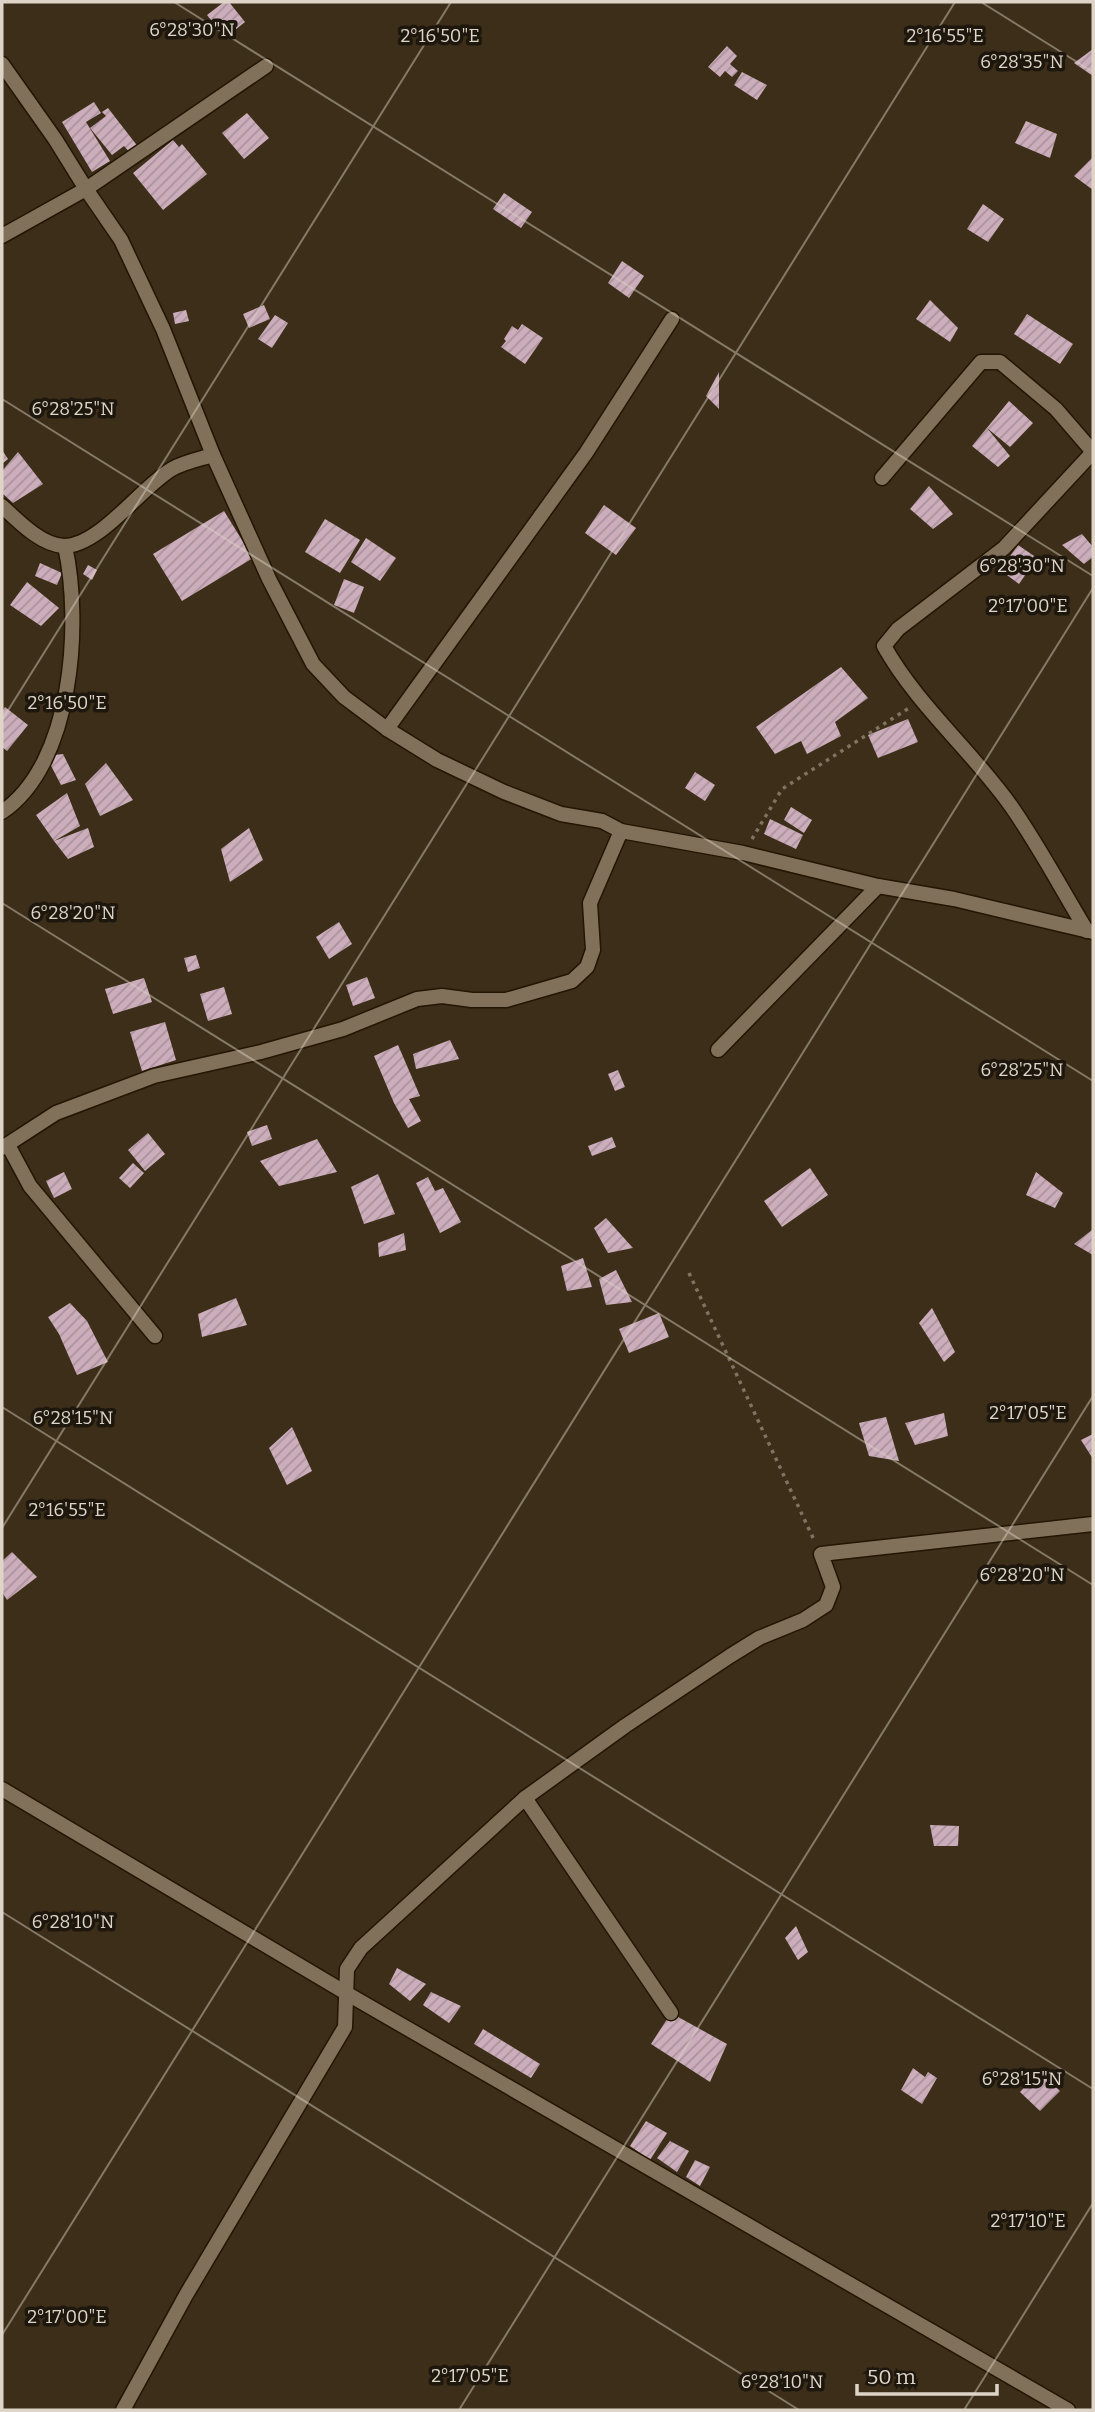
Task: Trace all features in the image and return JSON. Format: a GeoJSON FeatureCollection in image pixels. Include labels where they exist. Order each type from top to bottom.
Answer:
{"type":"FeatureCollection","features":[{"type":"Feature","properties":{"kind":"street"},"geometry":{"type":"LineString","coordinates":[[2,64],[55,139],[127,251],[163,329],[213,455],[269,579],[313,664],[344,697],[387,729],[437,760],[503,792],[561,814],[602,821],[621,831],[744,853],[878,886],[954,899],[1090,932]]}},
{"type":"Feature","properties":{"kind":"street"},"geometry":{"type":"LineString","coordinates":[[2,236],[86,189],[266,66]]}},
{"type":"Feature","properties":{"kind":"street"},"geometry":{"type":"LineString","coordinates":[[387,729],[586,453],[672,319]]}},
{"type":"Feature","properties":{"kind":"street"},"geometry":{"type":"LineString","coordinates":[[881,478],[981,362],[1000,362],[1056,409],[1093,452],[1004,548],[898,629],[884,646],[892,661],[922,699],[1011,806],[1090,932]]}},
{"type":"Feature","properties":{"kind":"street"},"geometry":{"type":"LineString","coordinates":[[2,506],[31,531],[50,542],[65,546],[89,538],[147,487],[174,468],[213,455]]}},
{"type":"Feature","properties":{"kind":"street"},"geometry":{"type":"LineString","coordinates":[[2,812],[16,803],[39,774],[60,724],[73,620],[72,576],[65,546]]}},
{"type":"Feature","properties":{"kind":"street"},"geometry":{"type":"LineString","coordinates":[[155,1336],[30,1186],[5,1147],[56,1113],[123,1087],[154,1076],[261,1052],[343,1029],[417,999],[442,996],[472,1000],[506,1000],[572,981],[587,967],[593,950],[590,903],[621,831]]}},
{"type":"Feature","properties":{"kind":"street"},"geometry":{"type":"LineString","coordinates":[[718,1050],[878,886]]}},
{"type":"Feature","properties":{"kind":"street"},"geometry":{"type":"LineString","coordinates":[[123,2410],[186,2295],[345,2027],[347,1969],[361,1948],[525,1798],[625,1726],[730,1656],[759,1638],[803,1620],[826,1605],[833,1587],[821,1554],[1093,1524]]}},
{"type":"Feature","properties":{"kind":"street"},"geometry":{"type":"LineString","coordinates":[[2,1790],[346,1993],[1068,2410]]}},
{"type":"Feature","properties":{"kind":"street"},"geometry":{"type":"LineString","coordinates":[[525,1798],[671,2012]]}},
{"type":"Feature","properties":{"kind":"path"},"geometry":{"type":"LineString","coordinates":[[744,853],[782,789],[922,699]]}},
{"type":"Feature","properties":{"kind":"path"},"geometry":{"type":"LineString","coordinates":[[689,1273],[821,1554]]}},
{"type":"Feature","properties":{"kind":"building"},"geometry":{"type":"Polygon","coordinates":[[[224,2],[229,2],[245,22],[225,38],[207,15],[224,2]]]}},
{"type":"Feature","properties":{"kind":"building"},"geometry":{"type":"Polygon","coordinates":[[[727,46],[737,56],[730,64],[738,71],[732,77],[725,71],[720,77],[708,67],[727,46]]]}},
{"type":"Feature","properties":{"kind":"building"},"geometry":{"type":"Polygon","coordinates":[[[1093,49],[1093,76],[1074,63],[1093,49]]]}},
{"type":"Feature","properties":{"kind":"building"},"geometry":{"type":"Polygon","coordinates":[[[742,72],[767,85],[757,100],[734,85],[742,72]]]}},
{"type":"Feature","properties":{"kind":"building"},"geometry":{"type":"Polygon","coordinates":[[[94,102],[101,113],[86,122],[110,161],[92,172],[62,122],[94,102]]]}},
{"type":"Feature","properties":{"kind":"building"},"geometry":{"type":"Polygon","coordinates":[[[108,108],[139,148],[131,154],[124,146],[112,155],[90,128],[106,116],[102,112],[108,108]]]}},
{"type":"Feature","properties":{"kind":"building"},"geometry":{"type":"Polygon","coordinates":[[[247,113],[269,138],[244,159],[222,133],[247,113]]]}},
{"type":"Feature","properties":{"kind":"building"},"geometry":{"type":"Polygon","coordinates":[[[1026,121],[1057,134],[1050,158],[1015,143],[1026,121]]]}},
{"type":"Feature","properties":{"kind":"building"},"geometry":{"type":"Polygon","coordinates":[[[173,140],[179,147],[182,144],[207,174],[163,210],[133,173],[173,140]]]}},
{"type":"Feature","properties":{"kind":"building"},"geometry":{"type":"Polygon","coordinates":[[[1093,157],[1093,190],[1074,176],[1093,157]]]}},
{"type":"Feature","properties":{"kind":"building"},"geometry":{"type":"Polygon","coordinates":[[[504,193],[532,212],[521,228],[493,209],[504,193]]]}},
{"type":"Feature","properties":{"kind":"building"},"geometry":{"type":"Polygon","coordinates":[[[983,204],[1004,219],[988,242],[967,229],[983,204]]]}},
{"type":"Feature","properties":{"kind":"building"},"geometry":{"type":"Polygon","coordinates":[[[622,261],[644,276],[629,298],[608,283],[622,261]]]}},
{"type":"Feature","properties":{"kind":"building"},"geometry":{"type":"Polygon","coordinates":[[[930,300],[958,328],[950,342],[916,319],[930,300]]]}},
{"type":"Feature","properties":{"kind":"building"},"geometry":{"type":"Polygon","coordinates":[[[264,305],[270,319],[249,328],[243,314],[264,305]]]}},
{"type":"Feature","properties":{"kind":"building"},"geometry":{"type":"Polygon","coordinates":[[[186,310],[189,321],[175,324],[173,313],[186,310]]]}},
{"type":"Feature","properties":{"kind":"building"},"geometry":{"type":"Polygon","coordinates":[[[1027,314],[1073,344],[1060,364],[1014,334],[1027,314]]]}},
{"type":"Feature","properties":{"kind":"building"},"geometry":{"type":"Polygon","coordinates":[[[275,315],[288,323],[272,348],[258,339],[275,315]]]}},
{"type":"Feature","properties":{"kind":"building"},"geometry":{"type":"Polygon","coordinates":[[[522,324],[543,338],[525,364],[501,347],[512,326],[518,330],[522,324]]]}},
{"type":"Feature","properties":{"kind":"building"},"geometry":{"type":"Polygon","coordinates":[[[719,372],[719,409],[706,396],[719,372]]]}},
{"type":"Feature","properties":{"kind":"building"},"geometry":{"type":"Polygon","coordinates":[[[1009,401],[1033,423],[1010,447],[987,428],[1010,456],[998,467],[972,446],[1009,401]]]}},
{"type":"Feature","properties":{"kind":"building"},"geometry":{"type":"Polygon","coordinates":[[[2,450],[8,459],[2,464],[2,450]]]}},
{"type":"Feature","properties":{"kind":"building"},"geometry":{"type":"Polygon","coordinates":[[[18,452],[43,484],[13,503],[2,493],[2,471],[18,452]]]}},
{"type":"Feature","properties":{"kind":"building"},"geometry":{"type":"Polygon","coordinates":[[[929,486],[953,514],[933,529],[910,509],[929,486]]]}},
{"type":"Feature","properties":{"kind":"building"},"geometry":{"type":"Polygon","coordinates":[[[604,505],[636,528],[616,555],[585,533],[604,505]]]}},
{"type":"Feature","properties":{"kind":"building"},"geometry":{"type":"Polygon","coordinates":[[[224,511],[253,558],[182,601],[153,554],[224,511]]]}},
{"type":"Feature","properties":{"kind":"building"},"geometry":{"type":"Polygon","coordinates":[[[325,519],[360,540],[340,573],[305,552],[325,519]]]}},
{"type":"Feature","properties":{"kind":"building"},"geometry":{"type":"Polygon","coordinates":[[[1082,534],[1093,547],[1093,557],[1084,564],[1062,545],[1082,534]]]}},
{"type":"Feature","properties":{"kind":"building"},"geometry":{"type":"Polygon","coordinates":[[[366,538],[396,558],[380,581],[351,562],[366,538]]]}},
{"type":"Feature","properties":{"kind":"building"},"geometry":{"type":"Polygon","coordinates":[[[1018,545],[1037,558],[1019,584],[1000,570],[1018,545]]]}},
{"type":"Feature","properties":{"kind":"building"},"geometry":{"type":"Polygon","coordinates":[[[40,563],[62,573],[57,585],[35,576],[40,563]]]}},
{"type":"Feature","properties":{"kind":"building"},"geometry":{"type":"Polygon","coordinates":[[[88,565],[97,570],[92,580],[83,574],[88,565]]]}},
{"type":"Feature","properties":{"kind":"building"},"geometry":{"type":"Polygon","coordinates":[[[344,579],[364,587],[354,613],[334,605],[344,579]]]}},
{"type":"Feature","properties":{"kind":"building"},"geometry":{"type":"Polygon","coordinates":[[[27,582],[59,608],[41,626],[10,605],[27,582]]]}},
{"type":"Feature","properties":{"kind":"building"},"geometry":{"type":"Polygon","coordinates":[[[841,667],[868,698],[835,722],[841,736],[807,754],[801,741],[775,754],[756,727],[841,667]]]}},
{"type":"Feature","properties":{"kind":"building"},"geometry":{"type":"Polygon","coordinates":[[[5,707],[28,725],[7,751],[2,747],[2,711],[5,707]]]}},
{"type":"Feature","properties":{"kind":"building"},"geometry":{"type":"Polygon","coordinates":[[[908,719],[918,742],[878,758],[868,735],[908,719]]]}},
{"type":"Feature","properties":{"kind":"building"},"geometry":{"type":"Polygon","coordinates":[[[63,754],[76,780],[61,785],[46,756],[63,754]]]}},
{"type":"Feature","properties":{"kind":"building"},"geometry":{"type":"Polygon","coordinates":[[[106,763],[133,800],[100,816],[85,784],[106,763]]]}},
{"type":"Feature","properties":{"kind":"building"},"geometry":{"type":"Polygon","coordinates":[[[695,772],[715,785],[705,801],[685,788],[695,772]]]}},
{"type":"Feature","properties":{"kind":"building"},"geometry":{"type":"Polygon","coordinates":[[[67,793],[80,826],[54,841],[36,815],[67,793]]]}},
{"type":"Feature","properties":{"kind":"building"},"geometry":{"type":"Polygon","coordinates":[[[791,807],[812,820],[804,833],[784,820],[791,807]]]}},
{"type":"Feature","properties":{"kind":"building"},"geometry":{"type":"Polygon","coordinates":[[[770,819],[803,835],[796,849],[764,834],[770,819]]]}},
{"type":"Feature","properties":{"kind":"building"},"geometry":{"type":"Polygon","coordinates":[[[88,828],[94,847],[68,859],[54,841],[88,828]]]}},
{"type":"Feature","properties":{"kind":"building"},"geometry":{"type":"Polygon","coordinates":[[[249,828],[263,860],[230,882],[221,849],[249,828]]]}},
{"type":"Feature","properties":{"kind":"building"},"geometry":{"type":"Polygon","coordinates":[[[339,922],[352,944],[329,959],[316,937],[339,922]]]}},
{"type":"Feature","properties":{"kind":"building"},"geometry":{"type":"Polygon","coordinates":[[[196,955],[200,968],[188,972],[184,958],[196,955]]]}},
{"type":"Feature","properties":{"kind":"building"},"geometry":{"type":"Polygon","coordinates":[[[367,977],[375,998],[353,1006],[346,985],[367,977]]]}},
{"type":"Feature","properties":{"kind":"building"},"geometry":{"type":"Polygon","coordinates":[[[144,978],[152,1002],[113,1014],[105,989],[144,978]]]}},
{"type":"Feature","properties":{"kind":"building"},"geometry":{"type":"Polygon","coordinates":[[[224,987],[232,1014],[208,1021],[200,994],[224,987]]]}},
{"type":"Feature","properties":{"kind":"building"},"geometry":{"type":"Polygon","coordinates":[[[165,1022],[176,1060],[142,1071],[130,1032],[165,1022]]]}},
{"type":"Feature","properties":{"kind":"building"},"geometry":{"type":"Polygon","coordinates":[[[450,1040],[459,1059],[416,1069],[413,1054],[450,1040]]]}},
{"type":"Feature","properties":{"kind":"building"},"geometry":{"type":"Polygon","coordinates":[[[398,1045],[420,1096],[409,1099],[421,1121],[408,1128],[374,1056],[398,1045]]]}},
{"type":"Feature","properties":{"kind":"building"},"geometry":{"type":"Polygon","coordinates":[[[618,1070],[625,1087],[615,1091],[608,1074],[618,1070]]]}},
{"type":"Feature","properties":{"kind":"building"},"geometry":{"type":"Polygon","coordinates":[[[267,1125],[272,1139],[252,1146],[247,1132],[267,1125]]]}},
{"type":"Feature","properties":{"kind":"building"},"geometry":{"type":"Polygon","coordinates":[[[148,1133],[165,1154],[145,1171],[128,1150],[148,1133]]]}},
{"type":"Feature","properties":{"kind":"building"},"geometry":{"type":"Polygon","coordinates":[[[612,1137],[616,1147],[592,1156],[588,1146],[612,1137]]]}},
{"type":"Feature","properties":{"kind":"building"},"geometry":{"type":"Polygon","coordinates":[[[317,1139],[337,1172],[279,1186],[260,1161],[317,1139]]]}},
{"type":"Feature","properties":{"kind":"building"},"geometry":{"type":"Polygon","coordinates":[[[133,1163],[144,1173],[130,1188],[119,1178],[133,1163]]]}},
{"type":"Feature","properties":{"kind":"building"},"geometry":{"type":"Polygon","coordinates":[[[810,1168],[828,1195],[782,1227],[764,1201],[810,1168]]]}},
{"type":"Feature","properties":{"kind":"building"},"geometry":{"type":"Polygon","coordinates":[[[64,1172],[72,1189],[54,1198],[46,1181],[64,1172]]]}},
{"type":"Feature","properties":{"kind":"building"},"geometry":{"type":"Polygon","coordinates":[[[1036,1172],[1063,1193],[1055,1208],[1026,1195],[1036,1172]]]}},
{"type":"Feature","properties":{"kind":"building"},"geometry":{"type":"Polygon","coordinates":[[[378,1174],[395,1214],[364,1224],[351,1187],[378,1174]]]}},
{"type":"Feature","properties":{"kind":"building"},"geometry":{"type":"Polygon","coordinates":[[[428,1177],[435,1191],[443,1188],[461,1222],[440,1233],[416,1183],[428,1177]]]}},
{"type":"Feature","properties":{"kind":"building"},"geometry":{"type":"Polygon","coordinates":[[[606,1218],[633,1248],[608,1253],[594,1228],[606,1218]]]}},
{"type":"Feature","properties":{"kind":"building"},"geometry":{"type":"Polygon","coordinates":[[[1093,1231],[1093,1255],[1074,1244],[1093,1231]]]}},
{"type":"Feature","properties":{"kind":"building"},"geometry":{"type":"Polygon","coordinates":[[[404,1233],[406,1250],[379,1257],[378,1243],[404,1233]]]}},
{"type":"Feature","properties":{"kind":"building"},"geometry":{"type":"Polygon","coordinates":[[[583,1258],[592,1287],[567,1291],[561,1266],[583,1258]]]}},
{"type":"Feature","properties":{"kind":"building"},"geometry":{"type":"Polygon","coordinates":[[[616,1270],[632,1302],[606,1305],[599,1279],[616,1270]]]}},
{"type":"Feature","properties":{"kind":"building"},"geometry":{"type":"Polygon","coordinates":[[[236,1298],[247,1325],[202,1337],[198,1314],[236,1298]]]}},
{"type":"Feature","properties":{"kind":"building"},"geometry":{"type":"Polygon","coordinates":[[[70,1303],[87,1321],[108,1362],[77,1375],[59,1334],[48,1317],[70,1303]]]}},
{"type":"Feature","properties":{"kind":"building"},"geometry":{"type":"Polygon","coordinates":[[[932,1308],[955,1352],[944,1362],[919,1323],[932,1308]]]}},
{"type":"Feature","properties":{"kind":"building"},"geometry":{"type":"Polygon","coordinates":[[[659,1313],[669,1337],[629,1353],[619,1329],[659,1313]]]}},
{"type":"Feature","properties":{"kind":"building"},"geometry":{"type":"Polygon","coordinates":[[[944,1413],[948,1436],[915,1445],[905,1423],[944,1413]]]}},
{"type":"Feature","properties":{"kind":"building"},"geometry":{"type":"Polygon","coordinates":[[[886,1417],[899,1461],[869,1456],[859,1423],[886,1417]]]}},
{"type":"Feature","properties":{"kind":"building"},"geometry":{"type":"Polygon","coordinates":[[[292,1427],[312,1471],[287,1485],[269,1448],[292,1427]]]}},
{"type":"Feature","properties":{"kind":"building"},"geometry":{"type":"Polygon","coordinates":[[[1093,1434],[1093,1459],[1081,1440],[1093,1434]]]}},
{"type":"Feature","properties":{"kind":"building"},"geometry":{"type":"Polygon","coordinates":[[[12,1552],[37,1577],[7,1600],[2,1592],[2,1561],[12,1552]]]}},
{"type":"Feature","properties":{"kind":"building"},"geometry":{"type":"Polygon","coordinates":[[[930,1825],[959,1826],[958,1846],[934,1846],[930,1825]]]}},
{"type":"Feature","properties":{"kind":"building"},"geometry":{"type":"Polygon","coordinates":[[[796,1926],[808,1952],[798,1960],[785,1938],[796,1926]]]}},
{"type":"Feature","properties":{"kind":"building"},"geometry":{"type":"Polygon","coordinates":[[[397,1968],[426,1984],[410,2001],[389,1984],[397,1968]]]}},
{"type":"Feature","properties":{"kind":"building"},"geometry":{"type":"Polygon","coordinates":[[[431,1992],[461,2006],[449,2023],[423,2005],[431,1992]]]}},
{"type":"Feature","properties":{"kind":"building"},"geometry":{"type":"Polygon","coordinates":[[[671,2013],[727,2044],[710,2082],[651,2044],[671,2013]]]}},
{"type":"Feature","properties":{"kind":"building"},"geometry":{"type":"Polygon","coordinates":[[[483,2029],[540,2064],[531,2078],[474,2044],[483,2029]]]}},
{"type":"Feature","properties":{"kind":"building"},"geometry":{"type":"Polygon","coordinates":[[[913,2068],[925,2077],[928,2072],[937,2078],[922,2104],[901,2090],[913,2068]]]}},
{"type":"Feature","properties":{"kind":"building"},"geometry":{"type":"Polygon","coordinates":[[[1040,2071],[1060,2091],[1040,2111],[1020,2092],[1040,2071]]]}},
{"type":"Feature","properties":{"kind":"building"},"geometry":{"type":"Polygon","coordinates":[[[646,2121],[667,2133],[650,2160],[630,2146],[646,2121]]]}},
{"type":"Feature","properties":{"kind":"building"},"geometry":{"type":"Polygon","coordinates":[[[670,2141],[689,2151],[677,2172],[657,2158],[670,2141]]]}},
{"type":"Feature","properties":{"kind":"building"},"geometry":{"type":"Polygon","coordinates":[[[695,2160],[710,2167],[700,2186],[686,2177],[695,2160]]]}}]}
